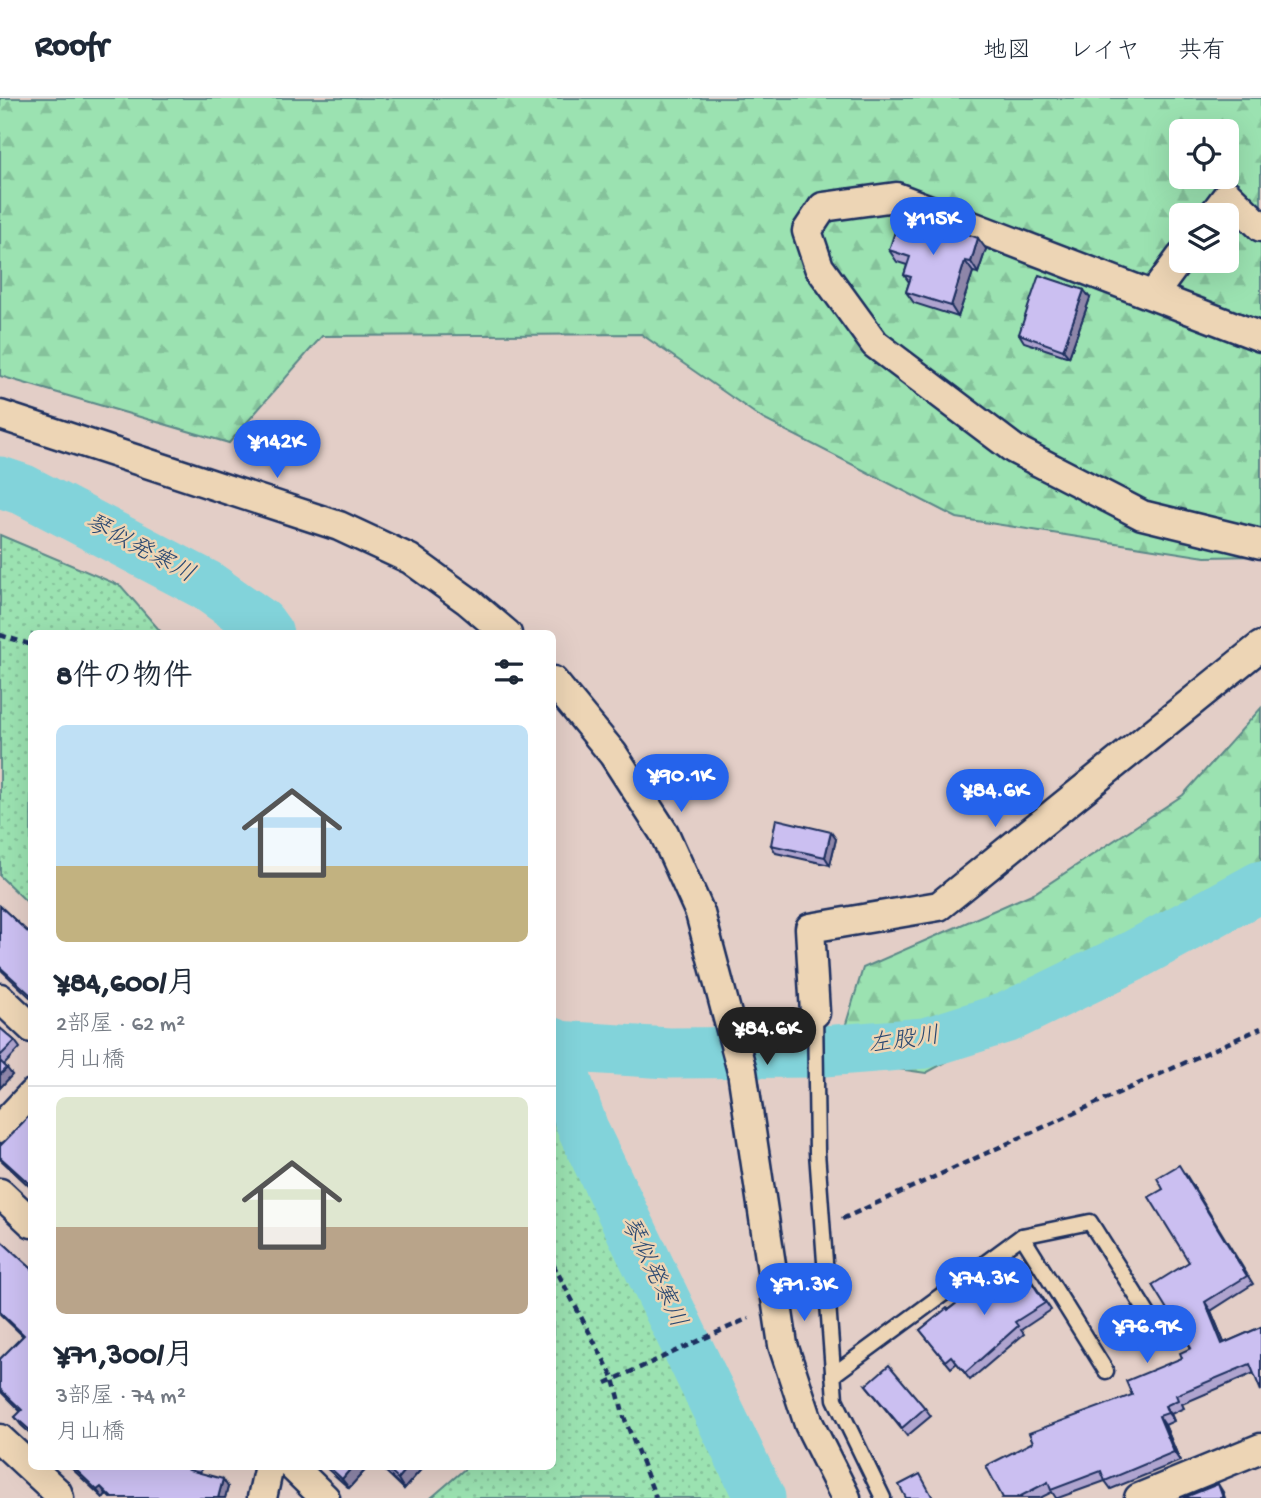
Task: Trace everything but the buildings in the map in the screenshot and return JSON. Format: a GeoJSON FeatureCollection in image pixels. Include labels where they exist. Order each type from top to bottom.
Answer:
{"type":"FeatureCollection","features":[{"type":"Feature","properties":{"kind":"street"},"geometry":{"type":"LineString","coordinates":[[1222,203],[1228,195],[1236,203]]}},
{"type":"Feature","properties":{"kind":"street"},"geometry":{"type":"LineString","coordinates":[[1261,337],[896,197],[823,207],[807,231],[819,267],[875,344],[1014,449],[1142,515],[1261,544]]}},
{"type":"Feature","properties":{"kind":"street"},"geometry":{"type":"LineString","coordinates":[[1239,206],[1261,227]]}},
{"type":"Feature","properties":{"kind":"street"},"geometry":{"type":"LineString","coordinates":[[1153,295],[1169,273]]}},
{"type":"Feature","properties":{"kind":"street"},"geometry":{"type":"LineString","coordinates":[[0,415],[339,526],[410,559],[502,630]]}},
{"type":"Feature","properties":{"kind":"street"},"geometry":{"type":"LineString","coordinates":[[815,1013],[810,928],[939,906],[1261,646]]}},
{"type":"Feature","properties":{"kind":"street"},"geometry":{"type":"LineString","coordinates":[[556,685],[612,754],[664,833],[700,913],[742,1071],[783,1345],[809,1424],[846,1498]]}},
{"type":"Feature","properties":{"kind":"street"},"geometry":{"type":"LineString","coordinates":[[0,998],[28,1024]]}},
{"type":"Feature","properties":{"kind":"street"},"geometry":{"type":"LineString","coordinates":[[0,1128],[28,1098]]}},
{"type":"Feature","properties":{"kind":"street"},"geometry":{"type":"LineString","coordinates":[[0,1193],[28,1219]]}},
{"type":"Feature","properties":{"kind":"street"},"geometry":{"type":"LineString","coordinates":[[0,1439],[28,1465]]}},
{"type":"Feature","properties":{"kind":"street"},"geometry":{"type":"LineString","coordinates":[[1139,1498],[1261,1448]]}},
{"type":"Feature","properties":{"kind":"street"},"geometry":{"type":"LineString","coordinates":[[33,1470],[57,1492],[59,1498]]}},
{"type":"Feature","properties":{"kind":"street"},"geometry":{"type":"LineString","coordinates":[[262,1498],[268,1470]]}},
{"type":"Feature","properties":{"kind":"street"},"geometry":{"type":"LineString","coordinates":[[296,1470],[325,1498]]}},
{"type":"Feature","properties":{"kind":"lane"},"geometry":{"type":"LineString","coordinates":[[815,1013],[817,1152],[835,1399],[883,1498]]}},
{"type":"Feature","properties":{"kind":"lane"},"geometry":{"type":"LineString","coordinates":[[833,1375],[1022,1236],[1090,1222],[1161,1335]]}},
{"type":"Feature","properties":{"kind":"lane"},"geometry":{"type":"LineString","coordinates":[[1022,1236],[1106,1371]]}},
{"type":"Feature","properties":{"kind":"path"},"geometry":{"type":"LineString","coordinates":[[0,635],[28,644]]}},
{"type":"Feature","properties":{"kind":"path"},"geometry":{"type":"LineString","coordinates":[[822,1228],[1261,1028]]}},
{"type":"Feature","properties":{"kind":"path"},"geometry":{"type":"LineString","coordinates":[[556,1270],[614,1379],[624,1417],[656,1498]]}},
{"type":"Feature","properties":{"kind":"path"},"geometry":{"type":"LineString","coordinates":[[606,1383],[749,1318]]}},
{"type":"Feature","properties":{"kind":"green space"},"geometry":{"type":"Polygon","coordinates":[[[0,98],[1261,98],[1261,556],[1205,557],[957,518],[763,419],[641,334],[322,336],[229,443],[0,376],[0,98]]]}},
{"type":"Feature","properties":{"kind":"green space"},"geometry":{"type":"Polygon","coordinates":[[[0,535],[121,586],[159,630],[28,630],[28,903],[0,876],[0,535]]]}},
{"type":"Feature","properties":{"kind":"green space"},"geometry":{"type":"Polygon","coordinates":[[[1261,708],[1261,879],[1207,896],[1071,994],[926,1073],[835,1060],[863,968],[1036,892],[1183,795],[1261,708]]]}},
{"type":"Feature","properties":{"kind":"green space"},"geometry":{"type":"Polygon","coordinates":[[[556,1098],[738,1498],[431,1498],[464,1470],[556,1470],[556,1098]]]}},
{"type":"Feature","properties":{"kind":"waterway","name":"琴似発寒川"},"geometry":{"type":"LineString","coordinates":[[0,482],[24,490],[206,585],[260,623],[265,630]]}},
{"type":"Feature","properties":{"kind":"waterway","name":"左股川"},"geometry":{"type":"LineString","coordinates":[[556,1046],[669,1053],[811,1052],[925,1043],[1008,1017],[1133,956],[1261,886]]}},
{"type":"Feature","properties":{"kind":"waterway","name":"琴似発寒川"},"geometry":{"type":"LineString","coordinates":[[556,1052],[584,1132],[760,1498]]}}]}
